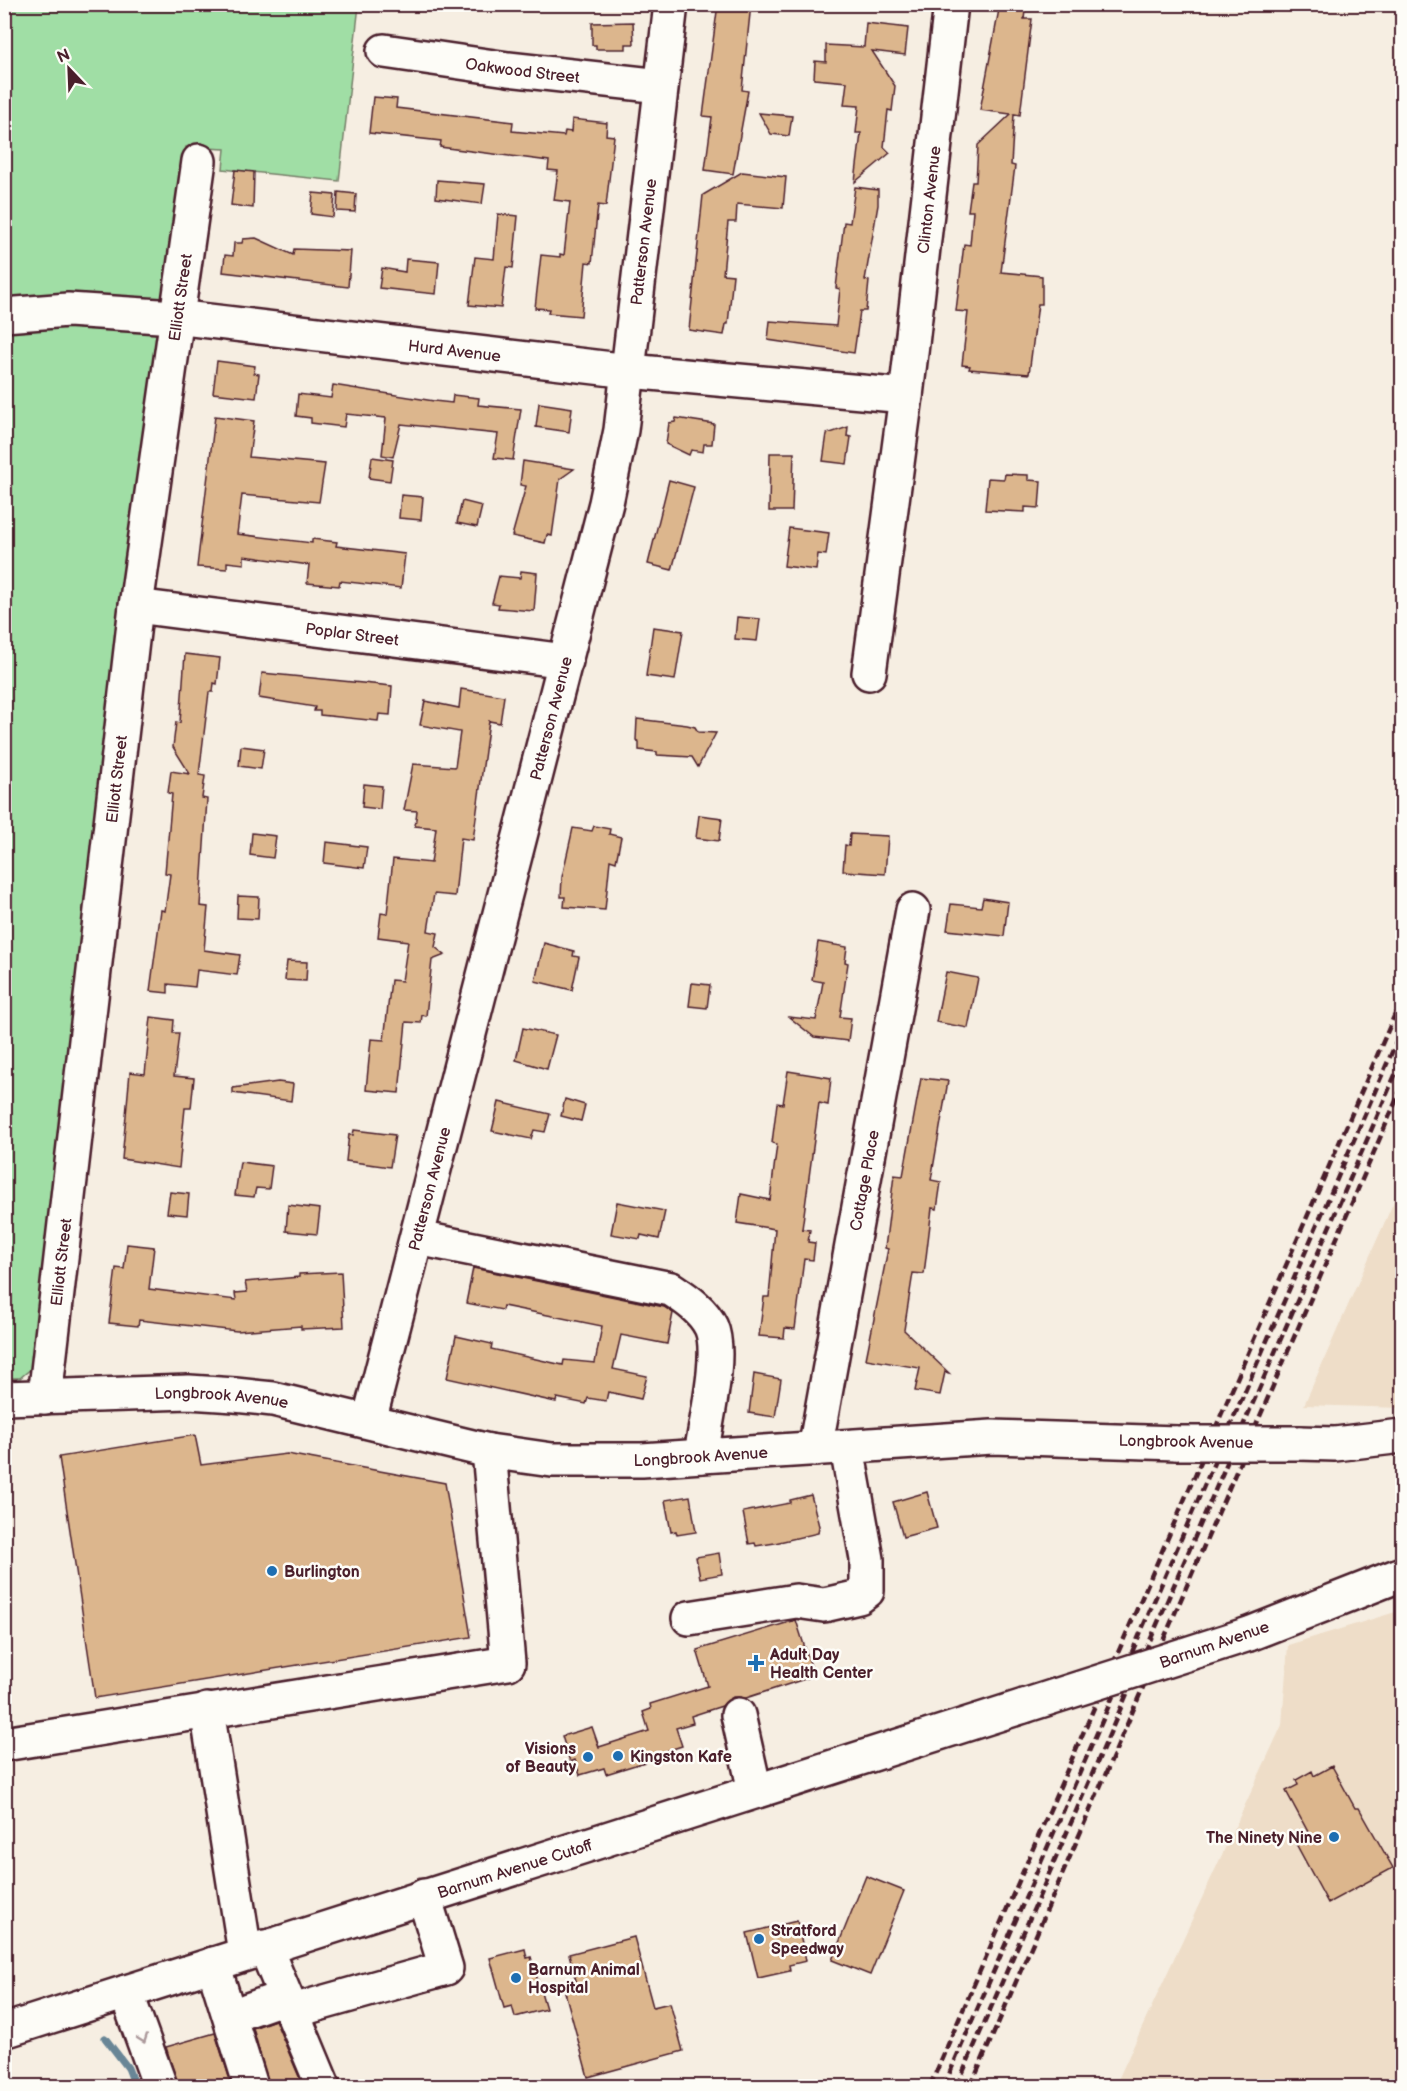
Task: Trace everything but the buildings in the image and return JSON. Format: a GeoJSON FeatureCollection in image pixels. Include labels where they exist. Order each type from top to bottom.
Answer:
{"type":"FeatureCollection","features":[{"type":"Feature","properties":{"kind":"street","name":"Patterson Avenue"},"geometry":{"type":"LineString","coordinates":[[369,1421],[606,503],[621,430],[629,371],[671,4]]}},
{"type":"Feature","properties":{"kind":"street","name":"Clinton Avenue"},"geometry":{"type":"LineString","coordinates":[[869,673],[906,396],[951,4]]}},
{"type":"Feature","properties":{"kind":"street","name":"Oakwood Street"},"geometry":{"type":"LineString","coordinates":[[384,51],[507,69],[661,86]]}},
{"type":"Feature","properties":{"kind":"street","name":"Elliott Street"},"geometry":{"type":"LineString","coordinates":[[45,1397],[136,606],[175,317],[199,161]]}},
{"type":"Feature","properties":{"kind":"street","name":"Hurd Avenue"},"geometry":{"type":"LineString","coordinates":[[4,315],[68,310],[175,317],[629,371],[906,396]]}},
{"type":"Feature","properties":{"kind":"street","name":"Poplar Street"},"geometry":{"type":"LineString","coordinates":[[136,606],[566,661]]}},
{"type":"Feature","properties":{"kind":"street","name":"Cottage Place"},"geometry":{"type":"LineString","coordinates":[[815,1449],[913,910]]}},
{"type":"Feature","properties":{"kind":"street"},"geometry":{"type":"LineString","coordinates":[[418,1238],[671,1289],[691,1302],[710,1326],[717,1347],[701,1456]]}},
{"type":"Feature","properties":{"kind":"street","name":"Longbrook Avenue"},"geometry":{"type":"LineString","coordinates":[[4,1398],[189,1392],[235,1395],[273,1400],[369,1421],[489,1451],[552,1460],[589,1461],[701,1456],[1028,1436],[1177,1443],[1335,1444],[1402,1436]]}},
{"type":"Feature","properties":{"kind":"street"},"geometry":{"type":"LineString","coordinates":[[689,1618],[796,1601],[824,1605],[859,1597],[867,1591],[867,1559],[847,1448]]}},
{"type":"Feature","properties":{"kind":"street"},"geometry":{"type":"LineString","coordinates":[[4,1744],[508,1663],[489,1451]]}},
{"type":"Feature","properties":{"kind":"street","name":"Barnum Avenue"},"geometry":{"type":"LineString","coordinates":[[1024,1706],[1249,1634],[1402,1574]]}},
{"type":"Feature","properties":{"kind":"street","name":"Barnum Avenue Cutoff"},"geometry":{"type":"LineString","coordinates":[[4,2031],[1024,1706]]}},
{"type":"Feature","properties":{"kind":"street"},"geometry":{"type":"LineString","coordinates":[[207,1710],[255,1950],[289,2004],[323,2086]]}},
{"type":"Feature","properties":{"kind":"street"},"geometry":{"type":"LineString","coordinates":[[738,1715],[755,1791]]}},
{"type":"Feature","properties":{"kind":"street"},"geometry":{"type":"LineString","coordinates":[[248,2010],[289,2004],[446,1968],[424,1896]]}},
{"type":"Feature","properties":{"kind":"street"},"geometry":{"type":"LineString","coordinates":[[213,1964],[251,2086]]}},
{"type":"Feature","properties":{"kind":"street"},"geometry":{"type":"LineString","coordinates":[[126,1992],[160,2086]]}},
{"type":"Feature","properties":{"kind":"shaded area"},"geometry":{"type":"Polygon","coordinates":[[[1402,1183],[1402,1408],[1304,1405],[1402,1183]]]}},
{"type":"Feature","properties":{"kind":"shaded area"},"geometry":{"type":"Polygon","coordinates":[[[1402,1610],[1402,2086],[1115,2086],[1282,1725],[1288,1645],[1402,1610]]]}},
{"type":"Feature","properties":{"kind":"green space"},"geometry":{"type":"Polygon","coordinates":[[[4,5],[359,5],[339,181],[223,169],[225,149],[186,147],[33,1367],[20,1378],[5,1378],[4,5]]]}},
{"type":"Feature","properties":{"kind":"waterway"},"geometry":{"type":"LineString","coordinates":[[105,2038],[128,2068],[135,2086]]}},
{"type":"Feature","properties":{"kind":"railway"},"geometry":{"type":"LineString","coordinates":[[930,2086],[1402,998]]}},
{"type":"Feature","properties":{"kind":"railway"},"geometry":{"type":"LineString","coordinates":[[944,2086],[1402,1029]]}},
{"type":"Feature","properties":{"kind":"railway"},"geometry":{"type":"LineString","coordinates":[[957,2086],[1402,1059]]}},
{"type":"Feature","properties":{"kind":"railway"},"geometry":{"type":"LineString","coordinates":[[971,2086],[1402,1087]]}},
{"type":"Feature","properties":{"kind":"place","name":"Burlington"},"geometry":{"type":"Point","coordinates":[272,1571]}},
{"type":"Feature","properties":{"kind":"place","name":"Adult Day Health Center"},"geometry":{"type":"Point","coordinates":[756,1663]}},
{"type":"Feature","properties":{"kind":"place","name":"Kingston Kafe"},"geometry":{"type":"Point","coordinates":[618,1756]}},
{"type":"Feature","properties":{"kind":"place","name":"Visions of Beauty"},"geometry":{"type":"Point","coordinates":[588,1757]}},
{"type":"Feature","properties":{"kind":"place","name":"The Ninety Nine"},"geometry":{"type":"Point","coordinates":[1334,1837]}},
{"type":"Feature","properties":{"kind":"place","name":"Stratford Speedway"},"geometry":{"type":"Point","coordinates":[759,1939]}},
{"type":"Feature","properties":{"kind":"place","name":"Barnum Animal Hospital"},"geometry":{"type":"Point","coordinates":[516,1978]}}]}
